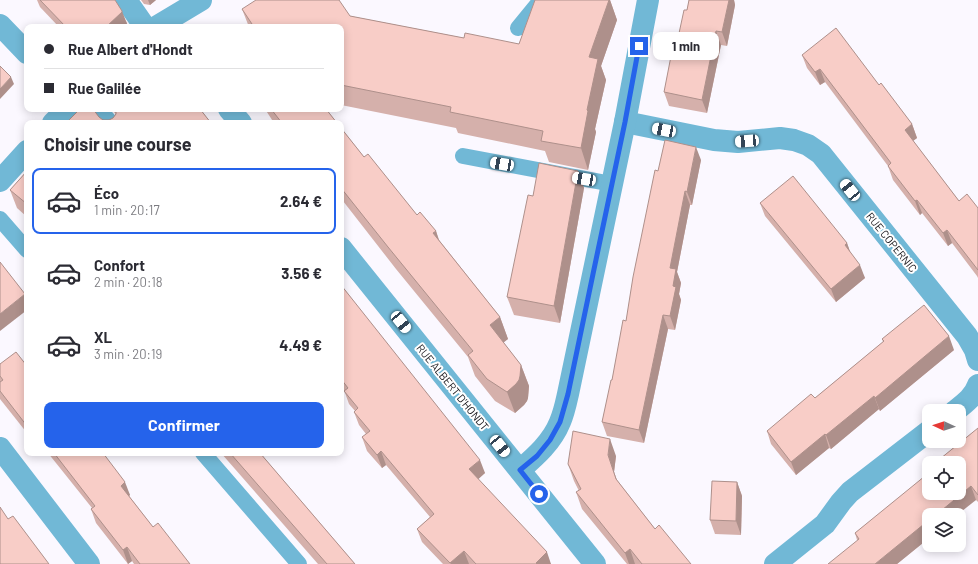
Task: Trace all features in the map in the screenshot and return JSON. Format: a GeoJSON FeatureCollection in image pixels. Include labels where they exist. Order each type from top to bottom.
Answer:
{"type":"FeatureCollection","features":[{"type":"Feature","properties":{"kind":"street"},"geometry":{"type":"LineString","coordinates":[[126,0],[154,24]]}},
{"type":"Feature","properties":{"kind":"street"},"geometry":{"type":"LineString","coordinates":[[159,24],[201,0]]}},
{"type":"Feature","properties":{"kind":"street"},"geometry":{"type":"LineString","coordinates":[[520,470],[537,456],[550,440],[560,422],[568,394],[625,122],[648,0]]}},
{"type":"Feature","properties":{"kind":"street"},"geometry":{"type":"LineString","coordinates":[[0,25],[24,50]]}},
{"type":"Feature","properties":{"kind":"street"},"geometry":{"type":"LineString","coordinates":[[56,120],[64,112]]}},
{"type":"Feature","properties":{"kind":"street"},"geometry":{"type":"LineString","coordinates":[[232,112],[238,120]]}},
{"type":"Feature","properties":{"kind":"street","name":"RUE COPERNIC"},"geometry":{"type":"LineString","coordinates":[[625,122],[721,141],[738,142],[780,138],[794,140],[808,145],[821,154],[967,336],[975,350],[978,360]]}},
{"type":"Feature","properties":{"kind":"street"},"geometry":{"type":"LineString","coordinates":[[0,181],[24,154]]}},
{"type":"Feature","properties":{"kind":"street","name":"RUE ALBERT D'HONDT"},"geometry":{"type":"LineString","coordinates":[[344,252],[595,564]]}},
{"type":"Feature","properties":{"kind":"street"},"geometry":{"type":"LineString","coordinates":[[964,404],[976,391],[978,385]]}},
{"type":"Feature","properties":{"kind":"street"},"geometry":{"type":"LineString","coordinates":[[776,564],[825,524],[840,502],[850,492],[922,436]]}},
{"type":"Feature","properties":{"kind":"street"},"geometry":{"type":"LineString","coordinates":[[0,448],[89,564]]}},
{"type":"Feature","properties":{"kind":"lane"},"geometry":{"type":"LineString","coordinates":[[518,28],[541,0]]}},
{"type":"Feature","properties":{"kind":"lane"},"geometry":{"type":"LineString","coordinates":[[102,112],[108,120]]}},
{"type":"Feature","properties":{"kind":"lane"},"geometry":{"type":"LineString","coordinates":[[463,156],[612,184]]}},
{"type":"Feature","properties":{"kind":"lane"},"geometry":{"type":"LineString","coordinates":[[0,219],[24,247]]}},
{"type":"Feature","properties":{"kind":"lane"},"geometry":{"type":"LineString","coordinates":[[206,456],[299,564]]}},
{"type":"Feature","properties":{"kind":"building"},"geometry":{"type":"Polygon","coordinates":[[[40,0],[115,0],[122,11],[109,24],[63,24],[40,0]]]}},
{"type":"Feature","properties":{"kind":"building"},"geometry":{"type":"Polygon","coordinates":[[[256,0],[339,0],[350,16],[464,38],[465,33],[519,44],[535,0],[609,0],[589,57],[598,59],[587,110],[581,148],[541,141],[543,131],[450,112],[451,107],[344,86],[344,24],[252,24],[242,9],[256,0]]]}},
{"type":"Feature","properties":{"kind":"building"},"geometry":{"type":"Polygon","coordinates":[[[689,0],[729,0],[722,32],[716,31],[702,100],[664,92],[672,51],[675,52],[684,10],[687,10],[689,0]]]}},
{"type":"Feature","properties":{"kind":"building"},"geometry":{"type":"Polygon","coordinates":[[[836,28],[879,85],[881,83],[912,124],[905,130],[959,201],[967,194],[978,208],[978,270],[947,230],[943,233],[917,200],[915,201],[888,166],[891,163],[820,69],[815,72],[802,55],[836,28]]]}},
{"type":"Feature","properties":{"kind":"building"},"geometry":{"type":"Polygon","coordinates":[[[0,66],[11,77],[0,89],[0,66]]]}},
{"type":"Feature","properties":{"kind":"building"},"geometry":{"type":"Polygon","coordinates":[[[77,112],[95,112],[103,120],[69,120],[77,112]]]}},
{"type":"Feature","properties":{"kind":"building"},"geometry":{"type":"Polygon","coordinates":[[[116,112],[202,112],[209,120],[109,120],[113,118],[116,112]]]}},
{"type":"Feature","properties":{"kind":"building"},"geometry":{"type":"Polygon","coordinates":[[[273,112],[328,112],[335,120],[280,120],[273,112]]]}},
{"type":"Feature","properties":{"kind":"building"},"geometry":{"type":"Polygon","coordinates":[[[344,132],[364,157],[368,154],[417,215],[420,212],[436,231],[433,233],[500,317],[490,325],[521,365],[519,380],[507,392],[487,379],[468,355],[473,351],[344,192],[344,132]]]}},
{"type":"Feature","properties":{"kind":"building"},"geometry":{"type":"Polygon","coordinates":[[[665,140],[696,147],[687,192],[685,191],[670,268],[676,269],[673,286],[676,287],[670,316],[663,315],[639,430],[602,422],[612,380],[623,320],[626,321],[633,277],[655,170],[658,171],[665,140]]]}},
{"type":"Feature","properties":{"kind":"building"},"geometry":{"type":"Polygon","coordinates":[[[539,163],[578,171],[554,306],[507,297],[528,195],[533,196],[539,163]]]}},
{"type":"Feature","properties":{"kind":"building"},"geometry":{"type":"Polygon","coordinates":[[[24,174],[24,202],[10,190],[24,174]]]}},
{"type":"Feature","properties":{"kind":"building"},"geometry":{"type":"Polygon","coordinates":[[[793,176],[847,243],[845,245],[860,265],[831,289],[760,203],[793,176]]]}},
{"type":"Feature","properties":{"kind":"building"},"geometry":{"type":"Polygon","coordinates":[[[0,262],[24,293],[24,295],[0,314],[0,262]]]}},
{"type":"Feature","properties":{"kind":"building"},"geometry":{"type":"Polygon","coordinates":[[[344,289],[480,460],[469,469],[547,552],[536,563],[537,564],[476,564],[464,551],[450,563],[417,529],[434,514],[381,451],[377,455],[362,437],[370,431],[354,412],[358,408],[344,391],[348,388],[344,383],[344,289]]]}},
{"type":"Feature","properties":{"kind":"building"},"geometry":{"type":"Polygon","coordinates":[[[924,305],[949,336],[875,398],[874,396],[791,462],[767,431],[811,394],[815,398],[884,341],[882,339],[924,305]]]}},
{"type":"Feature","properties":{"kind":"building"},"geometry":{"type":"Polygon","coordinates":[[[16,352],[24,362],[24,422],[0,391],[0,382],[3,380],[0,376],[0,364],[16,352]]]}},
{"type":"Feature","properties":{"kind":"building"},"geometry":{"type":"Polygon","coordinates":[[[978,428],[978,495],[971,486],[966,490],[966,456],[944,456],[953,448],[966,448],[966,438],[978,428]]]}},
{"type":"Feature","properties":{"kind":"building"},"geometry":{"type":"Polygon","coordinates":[[[573,431],[610,439],[608,455],[616,479],[655,529],[659,525],[691,564],[642,564],[630,549],[625,553],[576,492],[581,489],[568,464],[573,431]]]}},
{"type":"Feature","properties":{"kind":"building"},"geometry":{"type":"Polygon","coordinates":[[[56,456],[105,456],[125,482],[121,486],[153,527],[158,523],[190,564],[140,564],[127,547],[123,550],[91,509],[95,506],[56,456]]]}},
{"type":"Feature","properties":{"kind":"building"},"geometry":{"type":"Polygon","coordinates":[[[233,456],[263,456],[355,564],[327,564],[233,456]]]}},
{"type":"Feature","properties":{"kind":"building"},"geometry":{"type":"Polygon","coordinates":[[[922,478],[922,500],[954,500],[944,508],[922,508],[922,526],[875,564],[828,564],[859,539],[855,533],[922,478]]]}},
{"type":"Feature","properties":{"kind":"building"},"geometry":{"type":"Polygon","coordinates":[[[712,481],[737,482],[736,521],[710,520],[712,481]]]}},
{"type":"Feature","properties":{"kind":"building"},"geometry":{"type":"Polygon","coordinates":[[[0,507],[8,519],[13,516],[49,564],[0,564],[0,507]]]}},
{"type":"Feature","properties":{"kind":"route"},"geometry":{"type":"LineString","coordinates":[[539,494],[520,470],[537,456],[550,440],[560,422],[568,394],[625,122],[639,46]]}}]}
